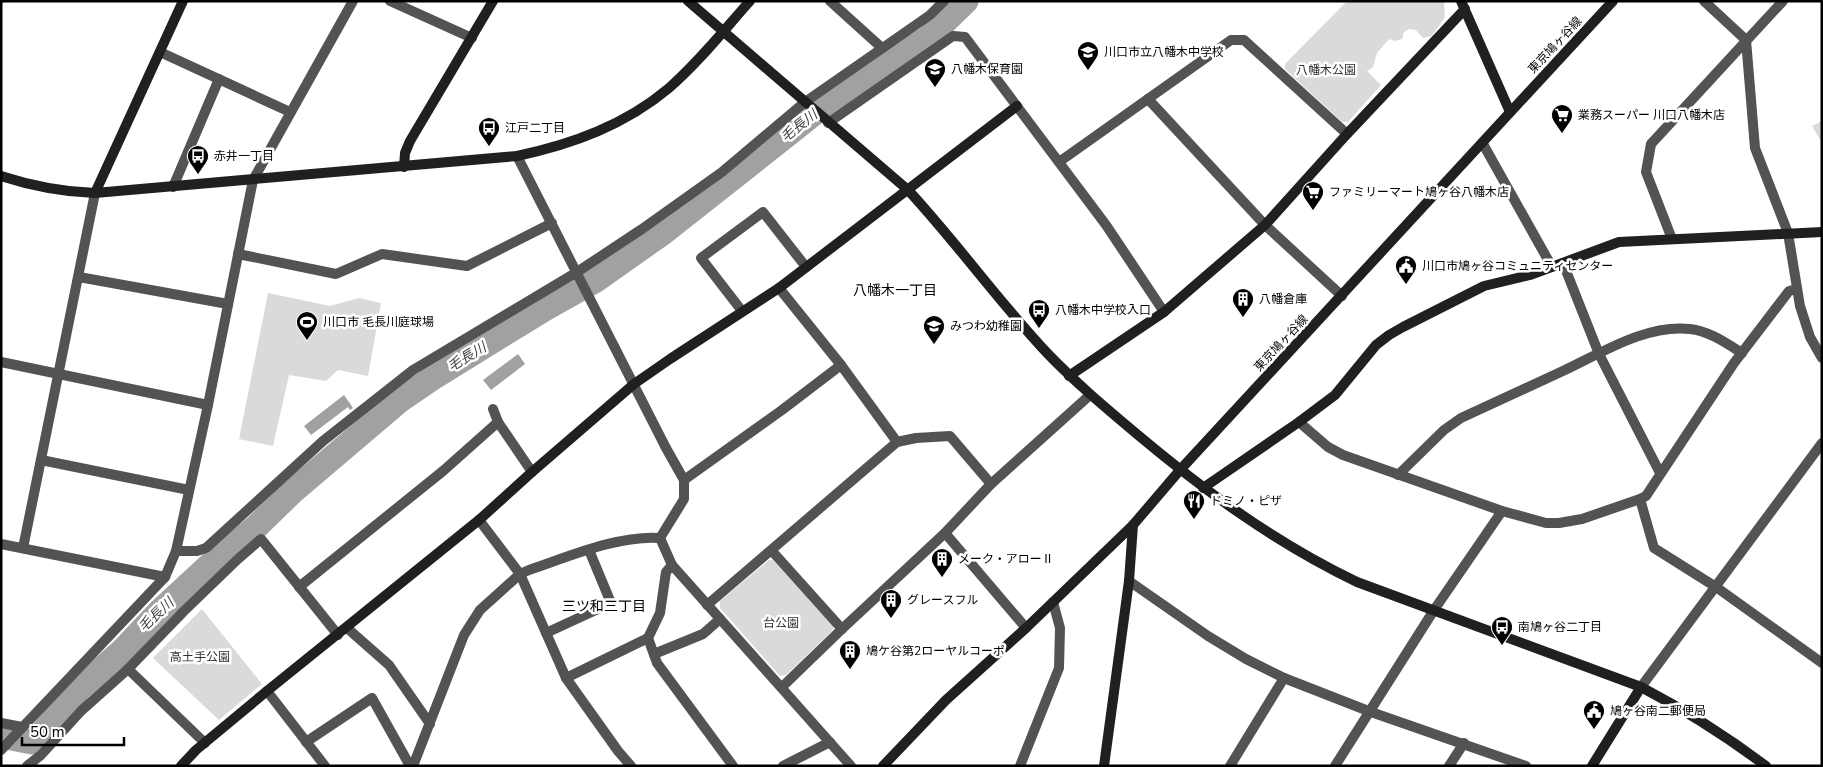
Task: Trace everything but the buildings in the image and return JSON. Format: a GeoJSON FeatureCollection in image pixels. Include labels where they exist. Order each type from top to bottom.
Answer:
{"type":"FeatureCollection","features":[{"type":"Feature","properties":{"kind":"street"},"geometry":{"type":"LineString","coordinates":[[23,548],[95,193],[183,1]]}},
{"type":"Feature","properties":{"kind":"street"},"geometry":{"type":"LineString","coordinates":[[1,750],[165,577],[176,551],[254,180],[353,1]]}},
{"type":"Feature","properties":{"kind":"street"},"geometry":{"type":"LineString","coordinates":[[390,1],[472,38]]}},
{"type":"Feature","properties":{"kind":"street"},"geometry":{"type":"LineString","coordinates":[[404,166],[405,153],[410,141],[493,1]]}},
{"type":"Feature","properties":{"kind":"street"},"geometry":{"type":"LineString","coordinates":[[688,1],[908,190],[1069,376],[1180,470],[1252,523],[1319,564],[1357,582],[1641,687],[1696,717],[1766,766]]}},
{"type":"Feature","properties":{"kind":"street"},"geometry":{"type":"LineString","coordinates":[[1,176],[50,189],[74,193],[95,193],[517,156],[552,149],[616,124],[668,88],[695,62],[750,1]]}},
{"type":"Feature","properties":{"kind":"street"},"geometry":{"type":"LineString","coordinates":[[830,1],[882,48]]}},
{"type":"Feature","properties":{"kind":"street"},"geometry":{"type":"LineString","coordinates":[[176,551],[197,551],[206,548],[323,441],[413,370],[577,272],[642,229],[722,172],[805,102],[930,15],[944,1]]}},
{"type":"Feature","properties":{"kind":"street","name":"東京鳩ヶ谷線"},"geometry":{"type":"LineString","coordinates":[[883,766],[946,700],[1026,628],[1133,525],[1180,470],[1613,1]]}},
{"type":"Feature","properties":{"kind":"street"},"geometry":{"type":"LineString","coordinates":[[1704,1],[1746,40],[1755,148],[1788,233],[1800,306],[1810,338],[1822,358]]}},
{"type":"Feature","properties":{"kind":"street"},"geometry":{"type":"LineString","coordinates":[[1672,239],[1646,172],[1651,144],[1783,1]]}},
{"type":"Feature","properties":{"kind":"street"},"geometry":{"type":"LineString","coordinates":[[1069,376],[1164,312],[1265,225],[1463,5],[1510,112]]}},
{"type":"Feature","properties":{"kind":"street"},"geometry":{"type":"LineString","coordinates":[[828,123],[953,36],[965,37],[1106,225],[1164,312]]}},
{"type":"Feature","properties":{"kind":"street"},"geometry":{"type":"LineString","coordinates":[[1059,162],[1232,40],[1244,40],[1347,134]]}},
{"type":"Feature","properties":{"kind":"street"},"geometry":{"type":"LineString","coordinates":[[160,52],[290,112]]}},
{"type":"Feature","properties":{"kind":"street"},"geometry":{"type":"LineString","coordinates":[[173,187],[219,79]]}},
{"type":"Feature","properties":{"kind":"street"},"geometry":{"type":"LineString","coordinates":[[1148,99],[1265,225],[1342,296]]}},
{"type":"Feature","properties":{"kind":"street"},"geometry":{"type":"LineString","coordinates":[[181,766],[205,743],[267,691],[479,520],[634,384],[779,288],[1017,106]]}},
{"type":"Feature","properties":{"kind":"street"},"geometry":{"type":"LineString","coordinates":[[1483,144],[1552,268]]}},
{"type":"Feature","properties":{"kind":"street"},"geometry":{"type":"LineString","coordinates":[[517,156],[684,480],[684,499],[660,538]]}},
{"type":"Feature","properties":{"kind":"street"},"geometry":{"type":"LineString","coordinates":[[742,311],[701,258],[763,212],[806,267]]}},
{"type":"Feature","properties":{"kind":"street"},"geometry":{"type":"LineString","coordinates":[[238,254],[336,274],[382,254],[466,266],[552,223]]}},
{"type":"Feature","properties":{"kind":"street"},"geometry":{"type":"LineString","coordinates":[[1203,488],[1335,395],[1376,345],[1402,327],[1484,286],[1552,268],[1619,242],[1822,232]]}},
{"type":"Feature","properties":{"kind":"street"},"geometry":{"type":"LineString","coordinates":[[1563,263],[1599,354],[1660,473]]}},
{"type":"Feature","properties":{"kind":"street"},"geometry":{"type":"LineString","coordinates":[[79,277],[228,304]]}},
{"type":"Feature","properties":{"kind":"street"},"geometry":{"type":"LineString","coordinates":[[779,288],[841,365],[897,442]]}},
{"type":"Feature","properties":{"kind":"street"},"geometry":{"type":"LineString","coordinates":[[1299,422],[1328,447],[1344,455],[1502,511],[1546,523],[1582,519],[1646,496],[1742,353],[1789,291],[1797,289]]}},
{"type":"Feature","properties":{"kind":"street"},"geometry":{"type":"LineString","coordinates":[[1398,475],[1444,430],[1461,418],[1635,338],[1666,329],[1689,329],[1701,331],[1722,340],[1742,353]]}},
{"type":"Feature","properties":{"kind":"street"},"geometry":{"type":"LineString","coordinates":[[1,362],[208,405]]}},
{"type":"Feature","properties":{"kind":"street"},"geometry":{"type":"LineString","coordinates":[[684,480],[841,365]]}},
{"type":"Feature","properties":{"kind":"street"},"geometry":{"type":"LineString","coordinates":[[782,687],[945,533],[991,484],[1090,395]]}},
{"type":"Feature","properties":{"kind":"street"},"geometry":{"type":"LineString","coordinates":[[493,408],[498,422],[532,472]]}},
{"type":"Feature","properties":{"kind":"street"},"geometry":{"type":"LineString","coordinates":[[299,587],[443,471],[498,422]]}},
{"type":"Feature","properties":{"kind":"street"},"geometry":{"type":"LineString","coordinates":[[707,605],[897,442],[916,438],[950,436],[991,484]]}},
{"type":"Feature","properties":{"kind":"street"},"geometry":{"type":"LineString","coordinates":[[1592,766],[1641,687],[1822,443]]}},
{"type":"Feature","properties":{"kind":"street"},"geometry":{"type":"LineString","coordinates":[[41,460],[189,490]]}},
{"type":"Feature","properties":{"kind":"street"},"geometry":{"type":"LineString","coordinates":[[1640,499],[1654,548],[1716,587],[1822,662]]}},
{"type":"Feature","properties":{"kind":"street"},"geometry":{"type":"LineString","coordinates":[[1335,766],[1434,610],[1502,511]]}},
{"type":"Feature","properties":{"kind":"street"},"geometry":{"type":"LineString","coordinates":[[479,520],[520,574],[566,678],[618,751],[631,766]]}},
{"type":"Feature","properties":{"kind":"street"},"geometry":{"type":"LineString","coordinates":[[1104,766],[1129,581],[1133,525]]}},
{"type":"Feature","properties":{"kind":"street"},"geometry":{"type":"LineString","coordinates":[[945,533],[1026,628]]}},
{"type":"Feature","properties":{"kind":"street"},"geometry":{"type":"LineString","coordinates":[[411,766],[430,724],[464,636],[480,610],[520,574],[606,544],[652,537],[660,538]]}},
{"type":"Feature","properties":{"kind":"street"},"geometry":{"type":"LineString","coordinates":[[660,538],[672,565],[851,766]]}},
{"type":"Feature","properties":{"kind":"street"},"geometry":{"type":"LineString","coordinates":[[27,766],[41,755],[82,711],[184,611],[261,539],[338,635]]}},
{"type":"Feature","properties":{"kind":"street"},"geometry":{"type":"LineString","coordinates":[[1,544],[165,577]]}},
{"type":"Feature","properties":{"kind":"street"},"geometry":{"type":"LineString","coordinates":[[546,633],[610,603],[589,550]]}},
{"type":"Feature","properties":{"kind":"street"},"geometry":{"type":"LineString","coordinates":[[772,550],[842,629]]}},
{"type":"Feature","properties":{"kind":"street"},"geometry":{"type":"LineString","coordinates":[[566,678],[648,638],[660,613],[666,572],[672,565]]}},
{"type":"Feature","properties":{"kind":"street"},"geometry":{"type":"LineString","coordinates":[[1129,581],[1208,636],[1246,659],[1284,678],[1371,712],[1526,766]]}},
{"type":"Feature","properties":{"kind":"street"},"geometry":{"type":"LineString","coordinates":[[1020,766],[1059,668],[1060,628],[1053,602]]}},
{"type":"Feature","properties":{"kind":"street"},"geometry":{"type":"LineString","coordinates":[[654,654],[703,634],[720,619]]}},
{"type":"Feature","properties":{"kind":"street"},"geometry":{"type":"LineString","coordinates":[[347,628],[389,665],[430,724]]}},
{"type":"Feature","properties":{"kind":"street"},"geometry":{"type":"LineString","coordinates":[[648,638],[657,663],[733,766]]}},
{"type":"Feature","properties":{"kind":"street"},"geometry":{"type":"LineString","coordinates":[[128,668],[205,743]]}},
{"type":"Feature","properties":{"kind":"street"},"geometry":{"type":"LineString","coordinates":[[1230,766],[1284,678]]}},
{"type":"Feature","properties":{"kind":"street"},"geometry":{"type":"LineString","coordinates":[[267,691],[325,766]]}},
{"type":"Feature","properties":{"kind":"street"},"geometry":{"type":"LineString","coordinates":[[306,742],[372,698],[411,766]]}},
{"type":"Feature","properties":{"kind":"street"},"geometry":{"type":"LineString","coordinates":[[1,723],[22,728]]}},
{"type":"Feature","properties":{"kind":"street"},"geometry":{"type":"LineString","coordinates":[[784,766],[830,742]]}},
{"type":"Feature","properties":{"kind":"street"},"geometry":{"type":"LineString","coordinates":[[1450,766],[1464,743]]}},
{"type":"Feature","properties":{"kind":"green space","name":"八幡木公園"},"geometry":{"type":"Polygon","coordinates":[[[1347,1],[1444,1],[1445,17],[1432,36],[1423,38],[1416,30],[1409,29],[1404,32],[1402,39],[1395,41],[1389,39],[1377,53],[1373,67],[1367,71],[1381,85],[1348,122],[1342,122],[1285,69],[1285,64],[1347,1]]]}},
{"type":"Feature","properties":{"kind":"green space"},"geometry":{"type":"Polygon","coordinates":[[[1822,121],[1822,143],[1812,126],[1822,121]]]}},
{"type":"Feature","properties":{"kind":"green space"},"geometry":{"type":"Polygon","coordinates":[[[268,293],[330,306],[359,298],[381,303],[368,376],[338,370],[326,381],[289,375],[273,446],[239,439],[268,293]]]}},
{"type":"Feature","properties":{"kind":"green space","name":"台公園"},"geometry":{"type":"Polygon","coordinates":[[[769,560],[773,560],[833,626],[833,630],[786,675],[780,676],[720,608],[720,601],[769,560]]]}},
{"type":"Feature","properties":{"kind":"green space","name":"高土手公園"},"geometry":{"type":"Polygon","coordinates":[[[202,609],[262,684],[219,720],[153,658],[202,609]]]}},
{"type":"Feature","properties":{"kind":"shaded area"},"geometry":{"type":"Polygon","coordinates":[[[518,354],[525,364],[491,390],[483,380],[518,354]]]}},
{"type":"Feature","properties":{"kind":"shaded area"},"geometry":{"type":"Polygon","coordinates":[[[344,395],[353,408],[350,410],[348,407],[311,435],[304,426],[344,395]]]}},
{"type":"Feature","properties":{"kind":"waterway","name":"毛長川"},"geometry":{"type":"LineString","coordinates":[[1,736],[32,742],[37,739],[80,688],[121,652],[159,612],[211,564],[256,527],[292,492],[399,401],[434,377],[546,308],[596,280],[664,232],[831,100],[928,38],[966,1]]}},
{"type":"Feature","properties":{"kind":"place","name":"川口市立八幡木中学校"},"geometry":{"type":"Point","coordinates":[1088,71]}},
{"type":"Feature","properties":{"kind":"place","name":"八幡木保育園"},"geometry":{"type":"Point","coordinates":[935,88]}},
{"type":"Feature","properties":{"kind":"place","name":"業務スーパー 川口八幡木店"},"geometry":{"type":"Point","coordinates":[1562,134]}},
{"type":"Feature","properties":{"kind":"place","name":"江戸二丁目"},"geometry":{"type":"Point","coordinates":[489,147]}},
{"type":"Feature","properties":{"kind":"place","name":"赤井一丁目"},"geometry":{"type":"Point","coordinates":[198,175]}},
{"type":"Feature","properties":{"kind":"place","name":"ファミリーマート鳩ヶ谷八幡木店"},"geometry":{"type":"Point","coordinates":[1313,211]}},
{"type":"Feature","properties":{"kind":"place","name":"川口市鳩ヶ谷コミュニティセンター"},"geometry":{"type":"Point","coordinates":[1406,285]}},
{"type":"Feature","properties":{"kind":"place","name":"八幡倉庫"},"geometry":{"type":"Point","coordinates":[1243,318]}},
{"type":"Feature","properties":{"kind":"place","name":"八幡木中学校入口"},"geometry":{"type":"Point","coordinates":[1039,329]}},
{"type":"Feature","properties":{"kind":"place","name":"川口市 毛長川庭球場"},"geometry":{"type":"Point","coordinates":[307,341]}},
{"type":"Feature","properties":{"kind":"place","name":"みつわ幼稚園"},"geometry":{"type":"Point","coordinates":[934,345]}},
{"type":"Feature","properties":{"kind":"place","name":"ドミノ・ピザ"},"geometry":{"type":"Point","coordinates":[1194,520]}},
{"type":"Feature","properties":{"kind":"place","name":"メーク・アローⅡ"},"geometry":{"type":"Point","coordinates":[942,578]}},
{"type":"Feature","properties":{"kind":"place","name":"グレースフル"},"geometry":{"type":"Point","coordinates":[891,619]}},
{"type":"Feature","properties":{"kind":"place","name":"南鳩ヶ谷二丁目"},"geometry":{"type":"Point","coordinates":[1502,646]}},
{"type":"Feature","properties":{"kind":"place","name":"鳩ケ谷第2ローヤルコーポ"},"geometry":{"type":"Point","coordinates":[850,670]}},
{"type":"Feature","properties":{"kind":"place","name":"鳩ヶ谷南二郵便局"},"geometry":{"type":"Point","coordinates":[1594,730]}},
{"type":"Feature","properties":{"kind":"district","name":"八幡木一丁目"},"geometry":{"type":"Point","coordinates":[895,290]}},
{"type":"Feature","properties":{"kind":"district","name":"三ツ和三丁目"},"geometry":{"type":"Point","coordinates":[604,606]}}]}
